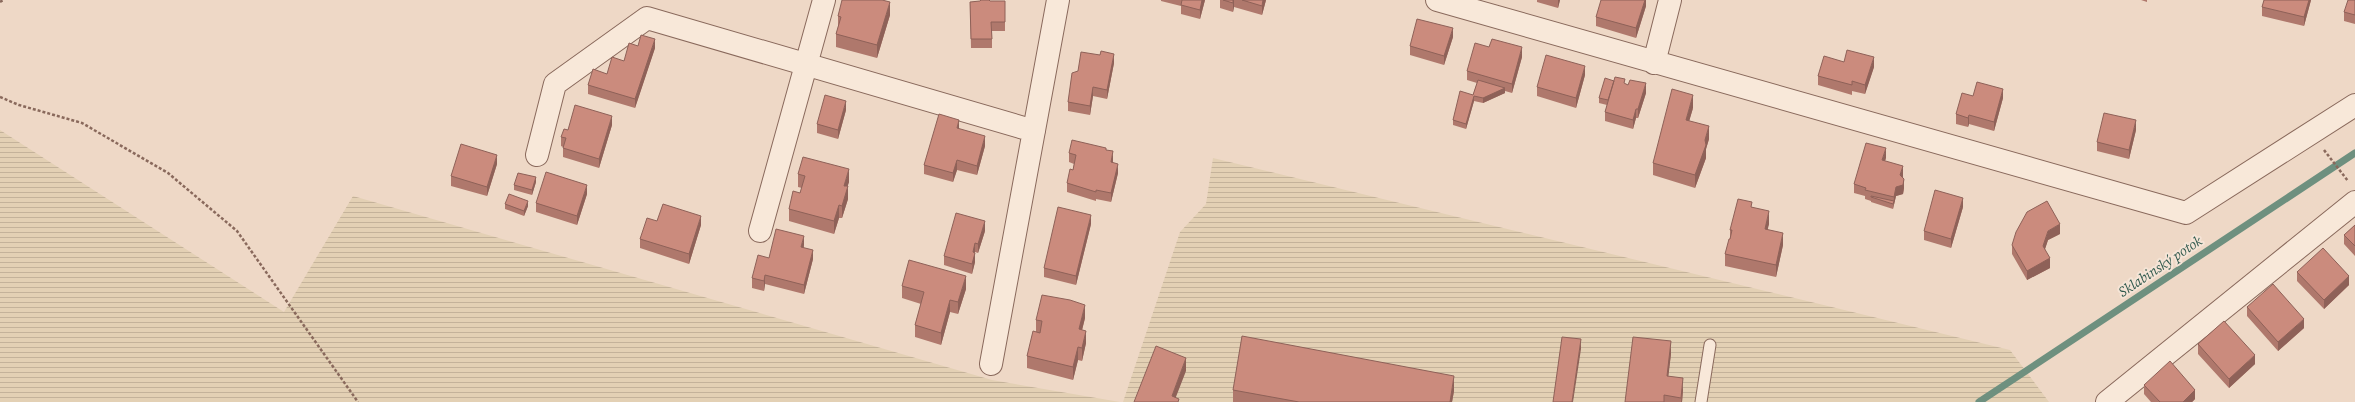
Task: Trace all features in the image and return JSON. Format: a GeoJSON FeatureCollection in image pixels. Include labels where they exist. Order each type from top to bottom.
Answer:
{"type":"FeatureCollection","features":[{"type":"Feature","properties":{"kind":"street"},"geometry":{"type":"LineString","coordinates":[[760,231],[824,0]]}},
{"type":"Feature","properties":{"kind":"street"},"geometry":{"type":"LineString","coordinates":[[991,364],[1058,0]]}},
{"type":"Feature","properties":{"kind":"street"},"geometry":{"type":"LineString","coordinates":[[1437,0],[1654,63],[2186,213],[2355,105]]}},
{"type":"Feature","properties":{"kind":"street"},"geometry":{"type":"LineString","coordinates":[[1654,63],[1670,0]]}},
{"type":"Feature","properties":{"kind":"street"},"geometry":{"type":"LineString","coordinates":[[537,155],[555,84],[647,18],[1034,131]]}},
{"type":"Feature","properties":{"kind":"street"},"geometry":{"type":"LineString","coordinates":[[2107,402],[2353,193]]}},
{"type":"Feature","properties":{"kind":"lane"},"geometry":{"type":"LineString","coordinates":[[1701,402],[1710,345]]}},
{"type":"Feature","properties":{"kind":"path"},"geometry":{"type":"LineString","coordinates":[[0,97],[19,105],[82,123],[168,172],[238,231],[358,402]]}},
{"type":"Feature","properties":{"kind":"path"},"geometry":{"type":"LineString","coordinates":[[2311,133],[2353,193]]}},
{"type":"Feature","properties":{"kind":"shaded area"},"geometry":{"type":"Polygon","coordinates":[[[0,130],[284,312],[353,196],[992,380],[1120,402],[0,402],[0,130]]]}},
{"type":"Feature","properties":{"kind":"shaded area"},"geometry":{"type":"Polygon","coordinates":[[[1213,158],[2010,350],[2049,402],[1123,402],[1180,232],[1206,204],[1213,158]]]}},
{"type":"Feature","properties":{"kind":"building"},"geometry":{"type":"Polygon","coordinates":[[[842,0],[882,0],[890,2],[877,45],[836,34],[841,17],[838,16],[842,0]]]}},
{"type":"Feature","properties":{"kind":"building"},"geometry":{"type":"Polygon","coordinates":[[[981,0],[1005,1],[1005,22],[991,22],[992,39],[971,39],[970,2],[981,0]]]}},
{"type":"Feature","properties":{"kind":"building"},"geometry":{"type":"Polygon","coordinates":[[[1182,0],[1202,0],[1200,10],[1181,5],[1182,0]]]}},
{"type":"Feature","properties":{"kind":"building"},"geometry":{"type":"Polygon","coordinates":[[[1223,0],[1233,0],[1233,3],[1223,0]]]}},
{"type":"Feature","properties":{"kind":"building"},"geometry":{"type":"Polygon","coordinates":[[[1242,0],[1263,0],[1262,6],[1242,0]]]}},
{"type":"Feature","properties":{"kind":"building"},"geometry":{"type":"Polygon","coordinates":[[[1601,0],[1645,0],[1636,28],[1596,17],[1601,0]]]}},
{"type":"Feature","properties":{"kind":"building"},"geometry":{"type":"Polygon","coordinates":[[[2264,0],[2309,0],[2304,17],[2262,7],[2264,0]]]}},
{"type":"Feature","properties":{"kind":"building"},"geometry":{"type":"Polygon","coordinates":[[[2348,0],[2355,0],[2355,15],[2344,12],[2348,0]]]}},
{"type":"Feature","properties":{"kind":"building"},"geometry":{"type":"Polygon","coordinates":[[[1417,19],[1453,28],[1444,56],[1410,46],[1417,19]]]}},
{"type":"Feature","properties":{"kind":"building"},"geometry":{"type":"Polygon","coordinates":[[[641,35],[655,39],[635,99],[588,85],[593,69],[607,74],[612,57],[624,61],[629,43],[638,46],[641,35]]]}},
{"type":"Feature","properties":{"kind":"building"},"geometry":{"type":"Polygon","coordinates":[[[1492,39],[1522,47],[1512,84],[1467,71],[1475,43],[1489,47],[1492,39]]]}},
{"type":"Feature","properties":{"kind":"building"},"geometry":{"type":"Polygon","coordinates":[[[1847,50],[1874,57],[1865,85],[1852,81],[1852,85],[1818,76],[1824,56],[1844,62],[1847,50]]]}},
{"type":"Feature","properties":{"kind":"building"},"geometry":{"type":"Polygon","coordinates":[[[1101,51],[1114,54],[1107,90],[1093,87],[1090,106],[1068,102],[1072,73],[1078,71],[1081,52],[1100,55],[1101,51]]]}},
{"type":"Feature","properties":{"kind":"building"},"geometry":{"type":"Polygon","coordinates":[[[1546,55],[1585,66],[1576,98],[1537,87],[1546,55]]]}},
{"type":"Feature","properties":{"kind":"building"},"geometry":{"type":"Polygon","coordinates":[[[1615,77],[1625,79],[1624,83],[1628,85],[1630,80],[1646,83],[1633,120],[1605,112],[1615,77]]]}},
{"type":"Feature","properties":{"kind":"building"},"geometry":{"type":"Polygon","coordinates":[[[1605,78],[1614,81],[1608,100],[1599,98],[1605,78]]]}},
{"type":"Feature","properties":{"kind":"building"},"geometry":{"type":"Polygon","coordinates":[[[1478,80],[1505,88],[1483,98],[1474,96],[1466,124],[1453,120],[1460,91],[1473,95],[1478,80]]]}},
{"type":"Feature","properties":{"kind":"building"},"geometry":{"type":"Polygon","coordinates":[[[1977,82],[2003,89],[1994,122],[1969,115],[1968,118],[1956,114],[1962,93],[1973,96],[1977,82]]]}},
{"type":"Feature","properties":{"kind":"building"},"geometry":{"type":"Polygon","coordinates":[[[1672,89],[1693,95],[1686,120],[1709,126],[1705,140],[1706,145],[1695,175],[1653,163],[1672,89]]]}},
{"type":"Feature","properties":{"kind":"building"},"geometry":{"type":"Polygon","coordinates":[[[825,95],[846,101],[838,130],[817,124],[825,95]]]}},
{"type":"Feature","properties":{"kind":"building"},"geometry":{"type":"Polygon","coordinates":[[[575,105],[612,116],[599,159],[563,148],[566,138],[561,137],[564,129],[568,130],[575,105]]]}},
{"type":"Feature","properties":{"kind":"building"},"geometry":{"type":"Polygon","coordinates":[[[2104,113],[2136,120],[2129,150],[2097,142],[2104,113]]]}},
{"type":"Feature","properties":{"kind":"building"},"geometry":{"type":"Polygon","coordinates":[[[939,114],[959,120],[957,128],[985,136],[977,166],[957,160],[953,173],[924,165],[939,114]]]}},
{"type":"Feature","properties":{"kind":"building"},"geometry":{"type":"Polygon","coordinates":[[[1072,140],[1113,151],[1111,162],[1118,164],[1111,193],[1096,190],[1096,192],[1067,183],[1070,169],[1073,170],[1076,155],[1069,153],[1072,140]]]}},
{"type":"Feature","properties":{"kind":"building"},"geometry":{"type":"Polygon","coordinates":[[[1866,143],[1886,148],[1882,160],[1903,166],[1900,175],[1904,179],[1903,185],[1896,187],[1894,197],[1865,190],[1866,188],[1854,184],[1866,143]]]}},
{"type":"Feature","properties":{"kind":"building"},"geometry":{"type":"Polygon","coordinates":[[[461,144],[497,155],[487,187],[451,176],[461,144]]]}},
{"type":"Feature","properties":{"kind":"building"},"geometry":{"type":"Polygon","coordinates":[[[803,157],[849,169],[844,186],[848,186],[842,206],[839,205],[834,221],[789,209],[793,191],[800,193],[805,176],[798,174],[803,157]]]}},
{"type":"Feature","properties":{"kind":"building"},"geometry":{"type":"Polygon","coordinates":[[[546,172],[587,185],[577,216],[536,203],[546,172]]]}},
{"type":"Feature","properties":{"kind":"building"},"geometry":{"type":"Polygon","coordinates":[[[518,173],[536,177],[532,190],[514,185],[518,173]]]}},
{"type":"Feature","properties":{"kind":"building"},"geometry":{"type":"Polygon","coordinates":[[[1935,190],[1963,198],[1951,239],[1924,231],[1935,190]]]}},
{"type":"Feature","properties":{"kind":"building"},"geometry":{"type":"Polygon","coordinates":[[[509,194],[528,201],[524,211],[505,204],[509,194]]]}},
{"type":"Feature","properties":{"kind":"building"},"geometry":{"type":"Polygon","coordinates":[[[1871,196],[1894,201],[1893,204],[1871,196]]]}},
{"type":"Feature","properties":{"kind":"building"},"geometry":{"type":"Polygon","coordinates":[[[1738,199],[1752,202],[1751,207],[1769,211],[1765,229],[1783,233],[1776,265],[1725,254],[1730,239],[1732,230],[1730,230],[1738,199]]]}},
{"type":"Feature","properties":{"kind":"building"},"geometry":{"type":"Polygon","coordinates":[[[2047,201],[2060,224],[2048,231],[2043,246],[2050,258],[2027,271],[2012,245],[2016,232],[2027,212],[2047,201]]]}},
{"type":"Feature","properties":{"kind":"building"},"geometry":{"type":"Polygon","coordinates":[[[663,204],[701,216],[689,254],[640,239],[647,218],[657,221],[663,204]]]}},
{"type":"Feature","properties":{"kind":"building"},"geometry":{"type":"Polygon","coordinates":[[[1058,207],[1091,215],[1076,276],[1044,268],[1058,207]]]}},
{"type":"Feature","properties":{"kind":"building"},"geometry":{"type":"Polygon","coordinates":[[[956,213],[985,221],[978,244],[975,243],[973,252],[975,253],[972,264],[944,256],[956,213]]]}},
{"type":"Feature","properties":{"kind":"building"},"geometry":{"type":"Polygon","coordinates":[[[2355,225],[2355,246],[2344,235],[2355,225]]]}},
{"type":"Feature","properties":{"kind":"building"},"geometry":{"type":"Polygon","coordinates":[[[776,229],[804,236],[801,247],[813,250],[804,285],[765,275],[764,281],[752,278],[758,255],[769,258],[776,229]]]}},
{"type":"Feature","properties":{"kind":"building"},"geometry":{"type":"Polygon","coordinates":[[[2323,248],[2349,276],[2324,300],[2297,272],[2323,248]]]}},
{"type":"Feature","properties":{"kind":"building"},"geometry":{"type":"Polygon","coordinates":[[[909,260],[966,276],[958,302],[950,300],[941,333],[915,325],[924,292],[902,286],[909,260]]]}},
{"type":"Feature","properties":{"kind":"building"},"geometry":{"type":"Polygon","coordinates":[[[2273,284],[2304,319],[2278,342],[2247,307],[2273,284]]]}},
{"type":"Feature","properties":{"kind":"building"},"geometry":{"type":"Polygon","coordinates":[[[1042,295],[1070,300],[1085,305],[1079,329],[1086,331],[1082,348],[1078,347],[1073,367],[1027,356],[1033,331],[1040,333],[1042,321],[1036,320],[1042,295]]]}},
{"type":"Feature","properties":{"kind":"building"},"geometry":{"type":"Polygon","coordinates":[[[2224,321],[2255,355],[2229,379],[2198,344],[2224,321]]]}},
{"type":"Feature","properties":{"kind":"building"},"geometry":{"type":"Polygon","coordinates":[[[1242,336],[1454,376],[1450,402],[1299,402],[1233,390],[1242,336]]]}},
{"type":"Feature","properties":{"kind":"building"},"geometry":{"type":"Polygon","coordinates":[[[1562,337],[1581,339],[1572,402],[1553,402],[1562,337]]]}},
{"type":"Feature","properties":{"kind":"building"},"geometry":{"type":"Polygon","coordinates":[[[1633,337],[1671,341],[1667,376],[1683,378],[1681,398],[1664,395],[1664,402],[1625,402],[1633,337]]]}},
{"type":"Feature","properties":{"kind":"building"},"geometry":{"type":"Polygon","coordinates":[[[1156,346],[1186,358],[1172,396],[1179,399],[1178,402],[1134,402],[1156,346]]]}},
{"type":"Feature","properties":{"kind":"building"},"geometry":{"type":"Polygon","coordinates":[[[2170,361],[2195,390],[2183,402],[2160,402],[2144,385],[2170,361]]]}},
{"type":"Feature","properties":{"kind":"waterway","name":"Sklabinský potok"},"geometry":{"type":"LineString","coordinates":[[1979,402],[2355,153]]}}]}
